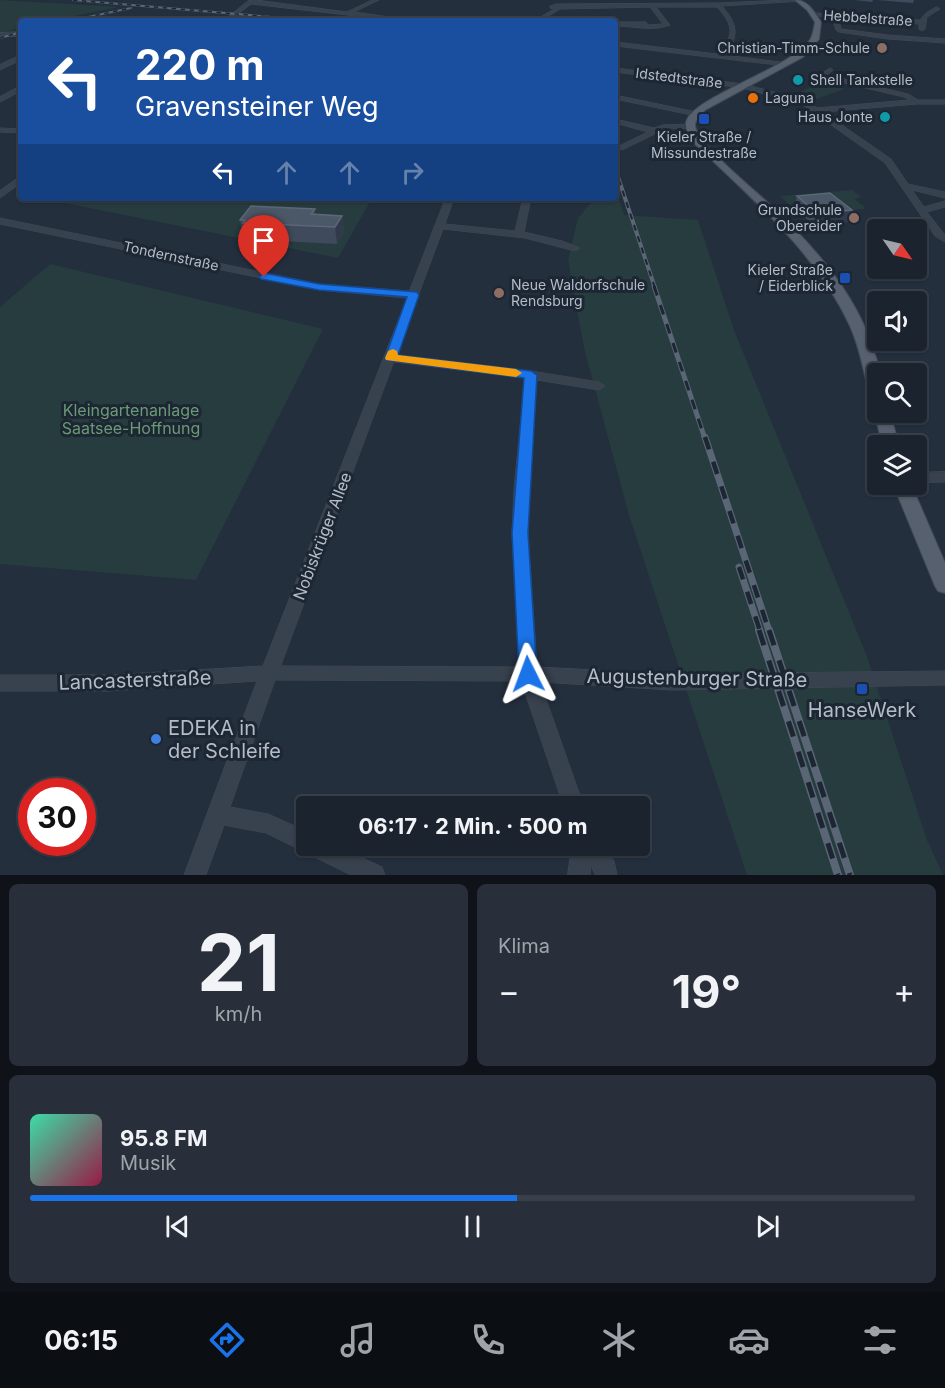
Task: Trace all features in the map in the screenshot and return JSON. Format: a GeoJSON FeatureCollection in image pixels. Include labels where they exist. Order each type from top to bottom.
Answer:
{"type":"FeatureCollection","features":[{"type":"Feature","properties":{"kind":"main road"},"geometry":{"type":"LineString","coordinates":[[798,0],[815,15],[818,27],[815,39],[800,55],[786,64],[715,100],[696,114],[690,126],[698,142],[783,225],[841,295],[859,328],[869,363]]}},
{"type":"Feature","properties":{"kind":"main road"},"geometry":{"type":"LineString","coordinates":[[907,495],[945,586]]}},
{"type":"Feature","properties":{"kind":"street"},"geometry":{"type":"LineString","coordinates":[[347,13],[376,0]]}},
{"type":"Feature","properties":{"kind":"street"},"geometry":{"type":"LineString","coordinates":[[541,18],[560,5],[718,5],[798,0]]}},
{"type":"Feature","properties":{"kind":"street"},"geometry":{"type":"LineString","coordinates":[[230,18],[251,1],[389,18]]}},
{"type":"Feature","properties":{"kind":"street"},"geometry":{"type":"LineString","coordinates":[[718,5],[732,22],[734,32],[729,46],[720,55]]}},
{"type":"Feature","properties":{"kind":"street"},"geometry":{"type":"LineString","coordinates":[[618,24],[666,23],[651,6]]}},
{"type":"Feature","properties":{"kind":"street"},"geometry":{"type":"LineString","coordinates":[[923,40],[921,22],[926,15],[937,9]]}},
{"type":"Feature","properties":{"kind":"street","name":"Hebbelstraße"},"geometry":{"type":"LineString","coordinates":[[815,15],[921,22]]}},
{"type":"Feature","properties":{"kind":"street"},"geometry":{"type":"LineString","coordinates":[[834,16],[838,30],[945,41]]}},
{"type":"Feature","properties":{"kind":"street"},"geometry":{"type":"LineString","coordinates":[[0,35],[18,34]]}},
{"type":"Feature","properties":{"kind":"street"},"geometry":{"type":"LineString","coordinates":[[618,44],[786,64]]}},
{"type":"Feature","properties":{"kind":"street"},"geometry":{"type":"LineString","coordinates":[[0,68],[18,59]]}},
{"type":"Feature","properties":{"kind":"street","name":"Idstedtstraße"},"geometry":{"type":"LineString","coordinates":[[618,70],[743,86],[795,99],[816,110],[888,162],[938,234],[945,239]]}},
{"type":"Feature","properties":{"kind":"street"},"geometry":{"type":"LineString","coordinates":[[830,70],[820,76],[906,95],[917,102]]}},
{"type":"Feature","properties":{"kind":"street"},"geometry":{"type":"LineString","coordinates":[[0,100],[18,90]]}},
{"type":"Feature","properties":{"kind":"street"},"geometry":{"type":"LineString","coordinates":[[618,98],[696,114]]}},
{"type":"Feature","properties":{"kind":"street"},"geometry":{"type":"LineString","coordinates":[[816,110],[945,102]]}},
{"type":"Feature","properties":{"kind":"street"},"geometry":{"type":"LineString","coordinates":[[618,123],[655,131]]}},
{"type":"Feature","properties":{"kind":"street"},"geometry":{"type":"LineString","coordinates":[[622,148],[668,125],[690,126]]}},
{"type":"Feature","properties":{"kind":"street"},"geometry":{"type":"LineString","coordinates":[[0,130],[18,131]]}},
{"type":"Feature","properties":{"kind":"street"},"geometry":{"type":"LineString","coordinates":[[0,195],[18,181]]}},
{"type":"Feature","properties":{"kind":"street"},"geometry":{"type":"LineString","coordinates":[[906,186],[945,195]]}},
{"type":"Feature","properties":{"kind":"street","name":"Nobiskrüger Allee"},"geometry":{"type":"LineString","coordinates":[[195,875],[269,673],[449,201]]}},
{"type":"Feature","properties":{"kind":"street"},"geometry":{"type":"LineString","coordinates":[[519,234],[526,201]]}},
{"type":"Feature","properties":{"kind":"street"},"geometry":{"type":"LineString","coordinates":[[923,210],[945,204]]}},
{"type":"Feature","properties":{"kind":"street","name":"Tondernstraße"},"geometry":{"type":"LineString","coordinates":[[0,221],[319,287],[413,295]]}},
{"type":"Feature","properties":{"kind":"street"},"geometry":{"type":"LineString","coordinates":[[440,226],[519,234],[575,248]]}},
{"type":"Feature","properties":{"kind":"street"},"geometry":{"type":"LineString","coordinates":[[391,358],[531,375],[599,386]]}},
{"type":"Feature","properties":{"kind":"street"},"geometry":{"type":"LineString","coordinates":[[531,375],[520,533],[528,674],[570,796]]}},
{"type":"Feature","properties":{"kind":"street"},"geometry":{"type":"LineString","coordinates":[[927,478],[945,477]]}},
{"type":"Feature","properties":{"kind":"street","name":"Augustenburger Straße"},"geometry":{"type":"LineString","coordinates":[[269,673],[528,674],[673,682],[945,678]]}},
{"type":"Feature","properties":{"kind":"street","name":"Lancasterstraße"},"geometry":{"type":"LineString","coordinates":[[0,683],[109,682],[269,673]]}},
{"type":"Feature","properties":{"kind":"street"},"geometry":{"type":"LineString","coordinates":[[218,814],[268,824],[296,837]]}},
{"type":"Feature","properties":{"kind":"street"},"geometry":{"type":"LineString","coordinates":[[335,856],[374,875]]}},
{"type":"Feature","properties":{"kind":"street"},"geometry":{"type":"LineString","coordinates":[[579,875],[582,856]]}},
{"type":"Feature","properties":{"kind":"street"},"geometry":{"type":"LineString","coordinates":[[598,856],[606,869],[606,875]]}},
{"type":"Feature","properties":{"kind":"green space"},"geometry":{"type":"Polygon","coordinates":[[[0,0],[120,7],[64,18],[18,18],[18,29],[0,33],[0,0]]]}},
{"type":"Feature","properties":{"kind":"green space"},"geometry":{"type":"Polygon","coordinates":[[[825,79],[839,82],[834,85],[844,89],[811,101],[795,95],[825,79]]]}},
{"type":"Feature","properties":{"kind":"green space"},"geometry":{"type":"Polygon","coordinates":[[[852,190],[861,197],[854,199],[865,207],[864,209],[850,210],[832,203],[792,207],[780,196],[852,190]]]}},
{"type":"Feature","properties":{"kind":"green space"},"geometry":{"type":"Polygon","coordinates":[[[618,196],[624,215],[698,220],[734,330],[866,654],[927,840],[943,875],[747,875],[629,515],[584,348],[568,260],[578,218],[592,201],[618,201],[618,196]]]}},
{"type":"Feature","properties":{"kind":"green space"},"geometry":{"type":"Polygon","coordinates":[[[55,201],[370,201],[338,258],[55,201]]]}},
{"type":"Feature","properties":{"kind":"green space","name":"Kleingartenanlage Saatsee-Hoffnung"},"geometry":{"type":"Polygon","coordinates":[[[50,264],[323,329],[196,580],[0,564],[0,307],[50,264]]]}},
{"type":"Feature","properties":{"kind":"building"},"geometry":{"type":"Polygon","coordinates":[[[830,193],[852,210],[818,214],[797,196],[830,193]]]}},
{"type":"Feature","properties":{"kind":"building"},"geometry":{"type":"Polygon","coordinates":[[[251,206],[315,209],[311,214],[342,216],[335,227],[243,223],[245,220],[240,220],[251,206]]]}},
{"type":"Feature","properties":{"kind":"railway"},"geometry":{"type":"LineString","coordinates":[[73,0],[284,18]]}},
{"type":"Feature","properties":{"kind":"railway"},"geometry":{"type":"LineString","coordinates":[[83,18],[131,8]]}},
{"type":"Feature","properties":{"kind":"railway"},"geometry":{"type":"LineString","coordinates":[[0,38],[18,33]]}},
{"type":"Feature","properties":{"kind":"railway"},"geometry":{"type":"LineString","coordinates":[[618,177],[655,288]]}},
{"type":"Feature","properties":{"kind":"railway"},"geometry":{"type":"LineString","coordinates":[[654,286],[705,439]]}},
{"type":"Feature","properties":{"kind":"railway"},"geometry":{"type":"LineString","coordinates":[[705,437],[769,631]]}},
{"type":"Feature","properties":{"kind":"railway"},"geometry":{"type":"LineString","coordinates":[[739,567],[760,631]]}},
{"type":"Feature","properties":{"kind":"railway"},"geometry":{"type":"LineString","coordinates":[[759,630],[838,875]]}},
{"type":"Feature","properties":{"kind":"railway"},"geometry":{"type":"LineString","coordinates":[[769,630],[850,875]]}},
{"type":"Feature","properties":{"kind":"slow traffic"},"geometry":{"type":"LineString","coordinates":[[393,353],[391,358],[516,373]]}},
{"type":"Feature","properties":{"kind":"place","name":"Christian-Timm-Schule"},"geometry":{"type":"Point","coordinates":[882,48]}},
{"type":"Feature","properties":{"kind":"place","name":"Shell Tankstelle"},"geometry":{"type":"Point","coordinates":[798,80]}},
{"type":"Feature","properties":{"kind":"place","name":"Laguna"},"geometry":{"type":"Point","coordinates":[753,98]}},
{"type":"Feature","properties":{"kind":"place","name":"Haus Jonte"},"geometry":{"type":"Point","coordinates":[885,117]}},
{"type":"Feature","properties":{"kind":"place","name":"Kieler Straße / Missundestraße"},"geometry":{"type":"Point","coordinates":[704,119]}},
{"type":"Feature","properties":{"kind":"place","name":"Grundschule Obereider"},"geometry":{"type":"Point","coordinates":[854,218]}},
{"type":"Feature","properties":{"kind":"place","name":"Kieler Straße / Eiderblick"},"geometry":{"type":"Point","coordinates":[845,278]}},
{"type":"Feature","properties":{"kind":"place","name":"Neue Waldorfschule Rendsburg"},"geometry":{"type":"Point","coordinates":[499,293]}},
{"type":"Feature","properties":{"kind":"place","name":"HanseWerk"},"geometry":{"type":"Point","coordinates":[862,689]}},
{"type":"Feature","properties":{"kind":"place","name":"EDEKA in der Schleife"},"geometry":{"type":"Point","coordinates":[156,739]}},
{"type":"Feature","properties":{"kind":"route"},"geometry":{"type":"LineString","coordinates":[[264,277],[319,287],[413,295],[391,358],[531,375],[521,489],[520,533],[528,674]]}}]}
